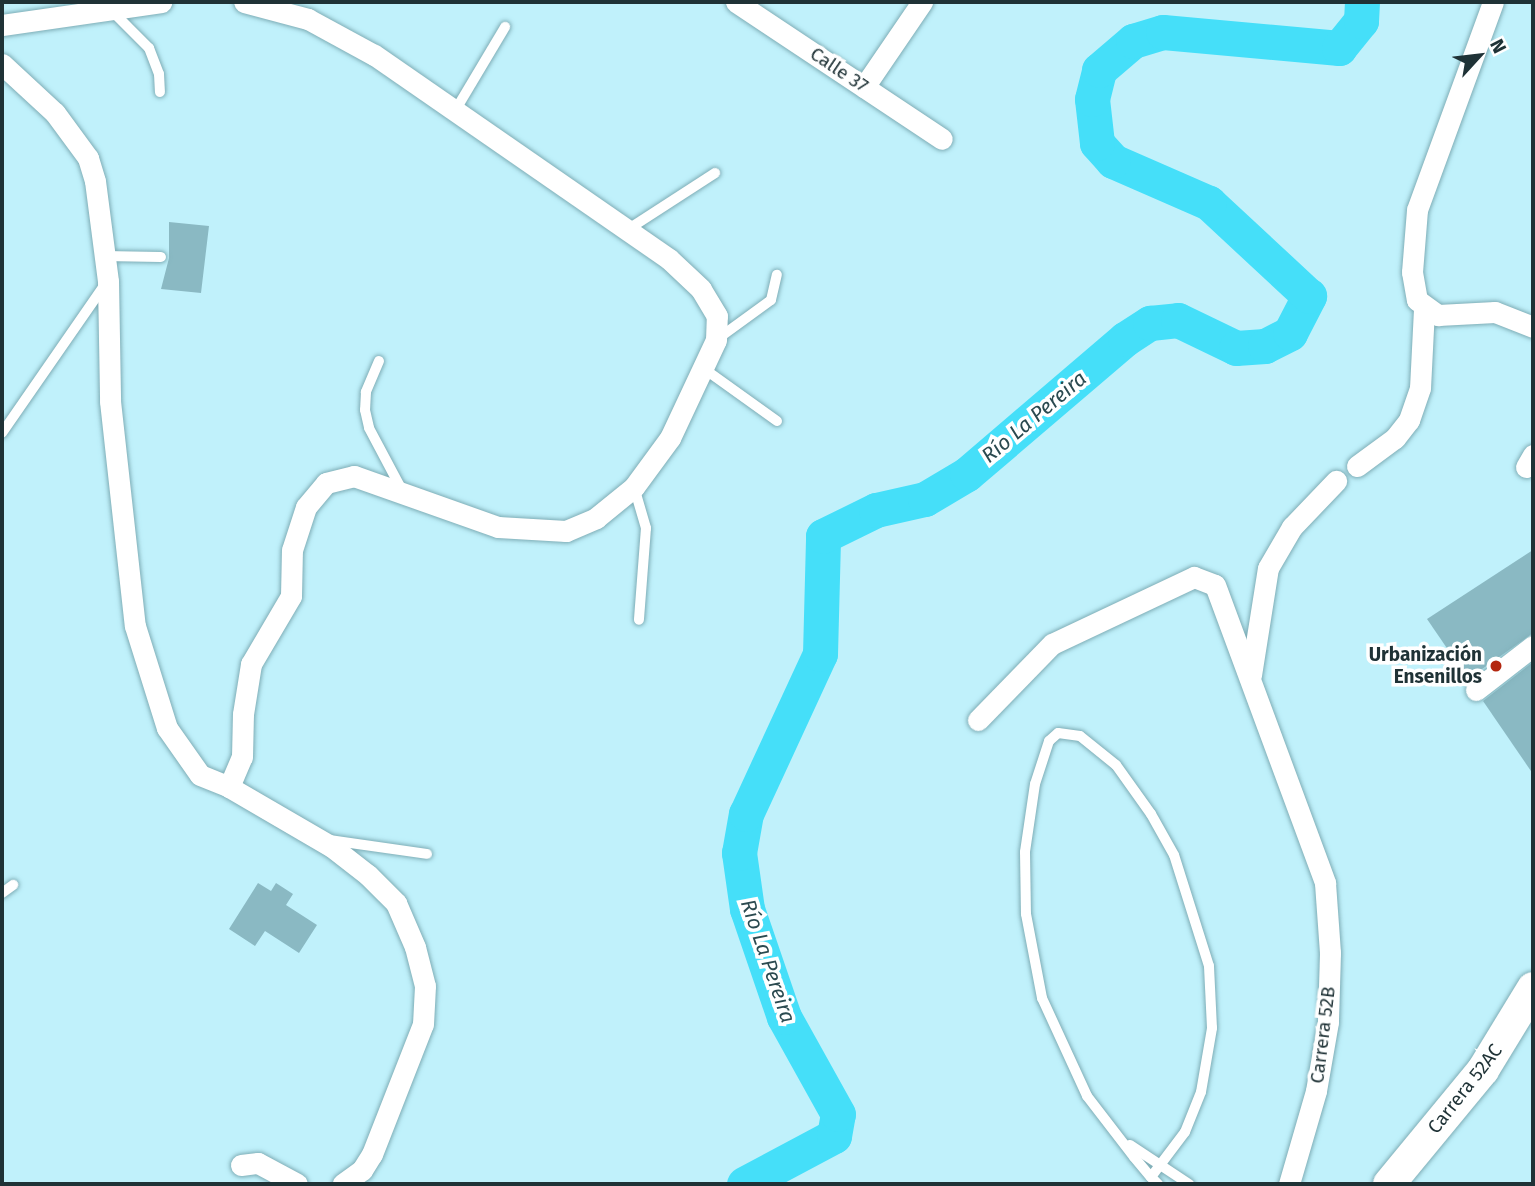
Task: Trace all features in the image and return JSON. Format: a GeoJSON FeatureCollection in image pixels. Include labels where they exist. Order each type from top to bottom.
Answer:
{"type":"FeatureCollection","features":[{"type":"Feature","properties":{"kind":"street"},"geometry":{"type":"LineString","coordinates":[[2,25],[162,2]]}},
{"type":"Feature","properties":{"kind":"street"},"geometry":{"type":"LineString","coordinates":[[229,787],[242,757],[243,714],[251,664],[292,596],[292,550],[306,507],[326,483],[341,477],[354,476],[402,490],[498,527],[543,532],[566,531],[596,518],[634,487],[670,438],[716,340],[717,316],[701,289],[688,274],[374,55],[308,19],[244,2]]}},
{"type":"Feature","properties":{"kind":"street","name":"Calle 37"},"geometry":{"type":"LineString","coordinates":[[736,2],[942,139]]}},
{"type":"Feature","properties":{"kind":"street"},"geometry":{"type":"LineString","coordinates":[[864,88],[922,2]]}},
{"type":"Feature","properties":{"kind":"street"},"geometry":{"type":"LineString","coordinates":[[1493,2],[1417,210],[1412,272],[1417,300],[1423,308],[1438,316],[1496,312],[1533,327]]}},
{"type":"Feature","properties":{"kind":"street"},"geometry":{"type":"LineString","coordinates":[[2,64],[55,113],[88,158],[107,281],[110,401],[135,626],[167,728],[200,775],[229,787],[316,838],[368,874],[396,903],[415,947],[425,986],[424,1024],[372,1154],[362,1170],[343,1184]]}},
{"type":"Feature","properties":{"kind":"street"},"geometry":{"type":"LineString","coordinates":[[1357,466],[1395,438],[1409,419],[1420,388],[1423,308]]}},
{"type":"Feature","properties":{"kind":"street"},"geometry":{"type":"LineString","coordinates":[[1250,680],[1268,568],[1292,527],[1336,481]]}},
{"type":"Feature","properties":{"kind":"street","name":"Carrera 52B"},"geometry":{"type":"LineString","coordinates":[[978,720],[1052,644],[1194,577],[1215,585],[1325,883],[1330,953],[1328,1022],[1316,1091],[1289,1184]]}},
{"type":"Feature","properties":{"kind":"street"},"geometry":{"type":"LineString","coordinates":[[1476,690],[1533,646]]}},
{"type":"Feature","properties":{"kind":"street","name":"Carrera 52AC"},"geometry":{"type":"LineString","coordinates":[[1389,1184],[1483,1070],[1533,988]]}},
{"type":"Feature","properties":{"kind":"street"},"geometry":{"type":"LineString","coordinates":[[241,1165],[258,1163],[297,1184]]}},
{"type":"Feature","properties":{"kind":"lane"},"geometry":{"type":"LineString","coordinates":[[109,8],[149,48],[159,74],[160,92]]}},
{"type":"Feature","properties":{"kind":"lane"},"geometry":{"type":"LineString","coordinates":[[455,111],[505,27]]}},
{"type":"Feature","properties":{"kind":"lane"},"geometry":{"type":"LineString","coordinates":[[627,230],[715,173]]}},
{"type":"Feature","properties":{"kind":"lane"},"geometry":{"type":"LineString","coordinates":[[104,256],[161,257]]}},
{"type":"Feature","properties":{"kind":"lane"},"geometry":{"type":"LineString","coordinates":[[716,340],[771,300],[777,275]]}},
{"type":"Feature","properties":{"kind":"lane"},"geometry":{"type":"LineString","coordinates":[[2,433],[107,281]]}},
{"type":"Feature","properties":{"kind":"lane"},"geometry":{"type":"LineString","coordinates":[[379,361],[366,392],[365,410],[369,428],[402,490]]}},
{"type":"Feature","properties":{"kind":"lane"},"geometry":{"type":"LineString","coordinates":[[703,368],[777,421]]}},
{"type":"Feature","properties":{"kind":"lane"},"geometry":{"type":"LineString","coordinates":[[634,487],[646,528],[639,620]]}},
{"type":"Feature","properties":{"kind":"lane"},"geometry":{"type":"LineString","coordinates":[[1058,733],[1080,736],[1116,765],[1151,814],[1174,855],[1209,966],[1212,1028],[1201,1092],[1185,1132],[1161,1167],[1154,1181],[1087,1096],[1062,1048],[1042,998],[1026,914],[1025,852],[1035,784],[1049,741],[1058,733]]}},
{"type":"Feature","properties":{"kind":"lane"},"geometry":{"type":"LineString","coordinates":[[316,838],[427,854]]}},
{"type":"Feature","properties":{"kind":"lane"},"geometry":{"type":"LineString","coordinates":[[2,894],[13,885]]}},
{"type":"Feature","properties":{"kind":"lane"},"geometry":{"type":"LineString","coordinates":[[1118,1135],[1189,1184]]}},
{"type":"Feature","properties":{"kind":"building"},"geometry":{"type":"Polygon","coordinates":[[[169,222],[209,226],[201,293],[161,289],[169,258],[169,222]]]}},
{"type":"Feature","properties":{"kind":"building","name":"Urbanización Ensenillos"},"geometry":{"type":"Polygon","coordinates":[[[1533,550],[1533,633],[1468,679],[1427,619],[1533,550]]]}},
{"type":"Feature","properties":{"kind":"building"},"geometry":{"type":"Polygon","coordinates":[[[1533,662],[1533,774],[1483,701],[1533,662]]]}},
{"type":"Feature","properties":{"kind":"building"},"geometry":{"type":"Polygon","coordinates":[[[258,883],[271,891],[276,883],[293,894],[286,905],[317,925],[299,953],[265,931],[255,946],[229,929],[258,883]]]}},
{"type":"Feature","properties":{"kind":"waterway","name":"Río La Pereira"},"geometry":{"type":"LineString","coordinates":[[744,1184],[834,1136],[838,1114],[784,1017],[747,909],[739,853],[746,814],[820,654],[823,536],[876,510],[925,499],[967,474],[1125,339],[1150,323],[1178,320],[1236,348],[1265,346],[1290,333],[1309,296],[1209,203],[1113,161],[1097,143],[1092,99],[1099,70],[1133,41],[1163,32],[1339,48],[1361,21],[1362,2]]}},
{"type":"Feature","properties":{"kind":"place","name":"Urbanización Ensenillos"},"geometry":{"type":"Point","coordinates":[1496,666]}}]}
